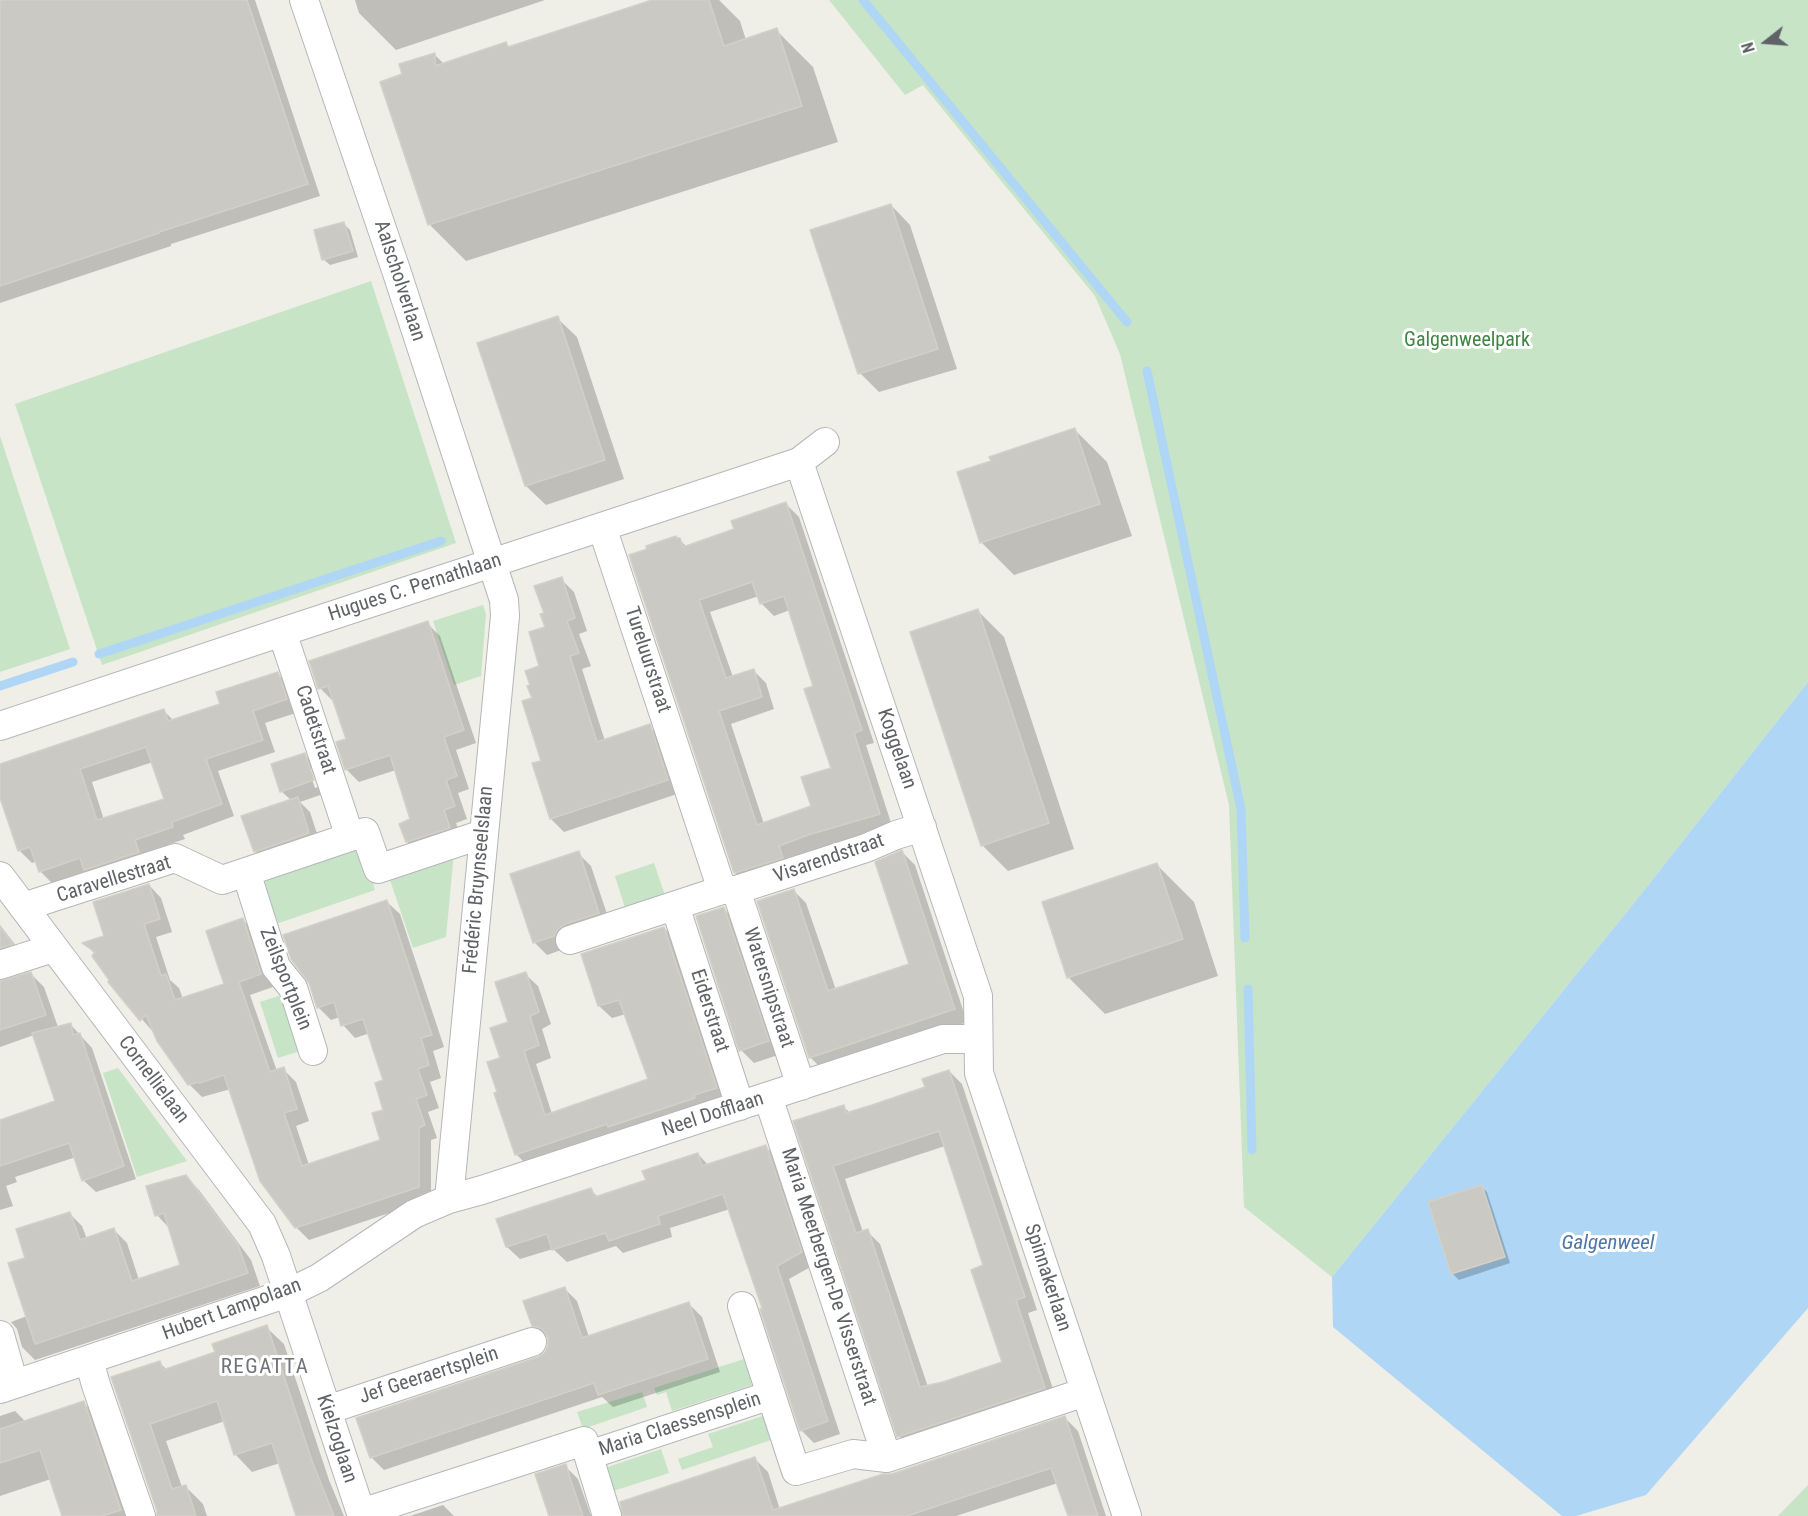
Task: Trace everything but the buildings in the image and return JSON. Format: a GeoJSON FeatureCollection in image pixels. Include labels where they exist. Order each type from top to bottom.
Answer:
{"type":"FeatureCollection","features":[{"type":"Feature","properties":{"kind":"street","name":"Aalscholverlaan"},"geometry":{"type":"LineString","coordinates":[[304,0],[397,273],[491,563]]}},
{"type":"Feature","properties":{"kind":"street","name":"Hugues C. Pernathlaan"},"geometry":{"type":"LineString","coordinates":[[0,726],[800,462],[825,442]]}},
{"type":"Feature","properties":{"kind":"street","name":"Koggelaan"},"geometry":{"type":"LineString","coordinates":[[800,462],[909,831],[978,996],[978,1039]]}},
{"type":"Feature","properties":{"kind":"street","name":"Tureluurstraat"},"geometry":{"type":"LineString","coordinates":[[602,527],[690,793],[729,890]]}},
{"type":"Feature","properties":{"kind":"street","name":"Frédéric Bruynseelslaan"},"geometry":{"type":"LineString","coordinates":[[449,1199],[505,616],[504,600],[491,563]]}},
{"type":"Feature","properties":{"kind":"street","name":"Cadetstraat"},"geometry":{"type":"LineString","coordinates":[[282,632],[348,833]]}},
{"type":"Feature","properties":{"kind":"street","name":"Visarendstraat"},"geometry":{"type":"LineString","coordinates":[[570,940],[621,923],[676,910],[729,890],[866,848],[909,831]]}},
{"type":"Feature","properties":{"kind":"street"},"geometry":{"type":"LineString","coordinates":[[241,874],[348,833],[366,832],[378,869],[483,834]]}},
{"type":"Feature","properties":{"kind":"street","name":"Caravellestraat"},"geometry":{"type":"LineString","coordinates":[[24,907],[175,858],[222,880],[241,874]]}},
{"type":"Feature","properties":{"kind":"street","name":"Zeilsportplein"},"geometry":{"type":"LineString","coordinates":[[241,874],[276,967],[293,988],[313,1051]]}},
{"type":"Feature","properties":{"kind":"street","name":"Cornellielaan"},"geometry":{"type":"LineString","coordinates":[[0,876],[262,1224],[276,1256],[288,1293]]}},
{"type":"Feature","properties":{"kind":"street","name":"Watersnipstraat"},"geometry":{"type":"LineString","coordinates":[[729,890],[801,1086]]}},
{"type":"Feature","properties":{"kind":"street","name":"Eiderstraat"},"geometry":{"type":"LineString","coordinates":[[676,910],[740,1106]]}},
{"type":"Feature","properties":{"kind":"street"},"geometry":{"type":"LineString","coordinates":[[0,965],[53,948]]}},
{"type":"Feature","properties":{"kind":"street","name":"Neel Dofflaan"},"geometry":{"type":"LineString","coordinates":[[449,1199],[943,1039],[978,1039]]}},
{"type":"Feature","properties":{"kind":"street","name":"Spinnakerlaan"},"geometry":{"type":"LineString","coordinates":[[978,1039],[979,1073],[1127,1516]]}},
{"type":"Feature","properties":{"kind":"street","name":"Maria Meerbergen-De Visserstraat"},"geometry":{"type":"LineString","coordinates":[[768,1097],[887,1458]]}},
{"type":"Feature","properties":{"kind":"street","name":"Hubert Lampolaan"},"geometry":{"type":"LineString","coordinates":[[7,1387],[288,1293],[319,1278],[414,1214],[449,1199]]}},
{"type":"Feature","properties":{"kind":"street","name":"Kielzoglaan"},"geometry":{"type":"LineString","coordinates":[[288,1293],[361,1515]]}},
{"type":"Feature","properties":{"kind":"street","name":"Maria Claessensplein"},"geometry":{"type":"LineString","coordinates":[[742,1306],[796,1471],[853,1454],[887,1458]]}},
{"type":"Feature","properties":{"kind":"street"},"geometry":{"type":"LineString","coordinates":[[0,1335],[7,1387]]}},
{"type":"Feature","properties":{"kind":"street","name":"Jef Geeraertsplein"},"geometry":{"type":"LineString","coordinates":[[327,1410],[532,1342]]}},
{"type":"Feature","properties":{"kind":"street"},"geometry":{"type":"LineString","coordinates":[[89,1360],[141,1516]]}},
{"type":"Feature","properties":{"kind":"street"},"geometry":{"type":"LineString","coordinates":[[887,1458],[1085,1392]]}},
{"type":"Feature","properties":{"kind":"street","name":"Maria Claessensplein"},"geometry":{"type":"LineString","coordinates":[[361,1515],[578,1448],[771,1395]]}},
{"type":"Feature","properties":{"kind":"street"},"geometry":{"type":"LineString","coordinates":[[578,1448],[608,1516]]}},
{"type":"Feature","properties":{"kind":"green space","name":"Galgenweelpark"},"geometry":{"type":"Polygon","coordinates":[[[829,0],[1808,0],[1808,682],[1638,898],[1332,1277],[1244,1207],[1229,805],[1120,354],[1095,296],[923,85],[905,95],[829,0]]]}},
{"type":"Feature","properties":{"kind":"green space"},"geometry":{"type":"Polygon","coordinates":[[[371,281],[456,543],[102,665],[15,404],[371,281]]]}},
{"type":"Feature","properties":{"kind":"green space"},"geometry":{"type":"Polygon","coordinates":[[[0,436],[70,649],[0,672],[0,436]]]}},
{"type":"Feature","properties":{"kind":"green space"},"geometry":{"type":"Polygon","coordinates":[[[483,605],[486,614],[481,676],[454,685],[433,621],[483,605]]]}},
{"type":"Feature","properties":{"kind":"green space"},"geometry":{"type":"Polygon","coordinates":[[[361,844],[375,890],[273,925],[257,878],[361,844]]]}},
{"type":"Feature","properties":{"kind":"green space"},"geometry":{"type":"Polygon","coordinates":[[[454,852],[446,937],[413,948],[388,874],[454,852]]]}},
{"type":"Feature","properties":{"kind":"green space"},"geometry":{"type":"Polygon","coordinates":[[[654,863],[666,898],[626,911],[615,876],[654,863]]]}},
{"type":"Feature","properties":{"kind":"green space"},"geometry":{"type":"Polygon","coordinates":[[[288,993],[306,1049],[278,1058],[260,1002],[288,993]]]}},
{"type":"Feature","properties":{"kind":"green space"},"geometry":{"type":"Polygon","coordinates":[[[118,1068],[187,1161],[137,1177],[103,1073],[118,1068]]]}},
{"type":"Feature","properties":{"kind":"green space"},"geometry":{"type":"Polygon","coordinates":[[[744,1359],[752,1385],[672,1411],[666,1392],[657,1395],[654,1388],[744,1359]]]}},
{"type":"Feature","properties":{"kind":"green space"},"geometry":{"type":"Polygon","coordinates":[[[642,1392],[647,1407],[583,1429],[577,1412],[642,1392]]]}},
{"type":"Feature","properties":{"kind":"green space"},"geometry":{"type":"Polygon","coordinates":[[[763,1416],[771,1440],[682,1470],[678,1459],[713,1447],[708,1434],[763,1416]]]}},
{"type":"Feature","properties":{"kind":"green space"},"geometry":{"type":"Polygon","coordinates":[[[661,1449],[669,1473],[604,1494],[596,1471],[661,1449]]]}},
{"type":"Feature","properties":{"kind":"green space"},"geometry":{"type":"Polygon","coordinates":[[[1808,1485],[1808,1516],[1778,1516],[1808,1485]]]}},
{"type":"Feature","properties":{"kind":"water","name":"Galgenweel"},"geometry":{"type":"Polygon","coordinates":[[[1808,682],[1808,1308],[1646,1495],[1576,1516],[1562,1516],[1333,1327],[1332,1277],[1638,898],[1808,682]]]}},
{"type":"Feature","properties":{"kind":"waterway"},"geometry":{"type":"LineString","coordinates":[[863,0],[1127,322]]}},
{"type":"Feature","properties":{"kind":"waterway"},"geometry":{"type":"LineString","coordinates":[[1147,371],[1241,809],[1245,938]]}},
{"type":"Feature","properties":{"kind":"waterway"},"geometry":{"type":"LineString","coordinates":[[99,654],[441,541]]}},
{"type":"Feature","properties":{"kind":"waterway"},"geometry":{"type":"LineString","coordinates":[[0,686],[73,662]]}},
{"type":"Feature","properties":{"kind":"waterway"},"geometry":{"type":"LineString","coordinates":[[1248,989],[1252,1150]]}},
{"type":"Feature","properties":{"kind":"district","name":"REGATTA"},"geometry":{"type":"Point","coordinates":[265,1368]}}]}
